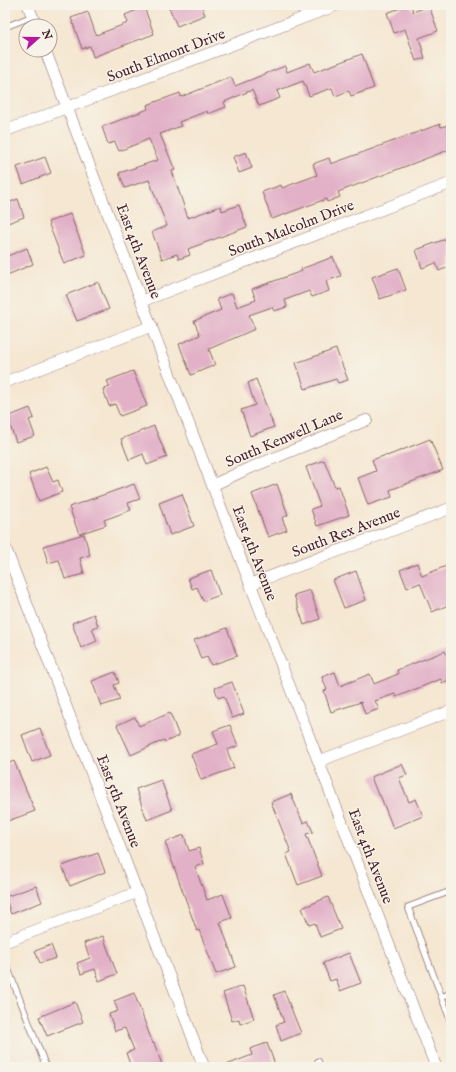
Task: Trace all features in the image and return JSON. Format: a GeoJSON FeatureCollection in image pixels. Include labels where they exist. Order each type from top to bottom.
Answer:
{"type":"FeatureCollection","features":[{"type":"Feature","properties":{"kind":"street"},"geometry":{"type":"LineString","coordinates":[[28,5],[33,18]]}},
{"type":"Feature","properties":{"kind":"street","name":"South Elmont Drive"},"geometry":{"type":"LineString","coordinates":[[5,131],[68,109],[337,5]]}},
{"type":"Feature","properties":{"kind":"street","name":"East 4th Avenue"},"geometry":{"type":"LineString","coordinates":[[48,58],[252,584],[436,1067]]}},
{"type":"Feature","properties":{"kind":"street","name":"South Malcolm Drive"},"geometry":{"type":"LineString","coordinates":[[142,301],[451,183]]}},
{"type":"Feature","properties":{"kind":"street"},"geometry":{"type":"LineString","coordinates":[[5,382],[152,326]]}},
{"type":"Feature","properties":{"kind":"street","name":"South Kenwell Lane"},"geometry":{"type":"LineString","coordinates":[[213,485],[245,470],[367,420]]}},
{"type":"Feature","properties":{"kind":"street","name":"South Rex Avenue"},"geometry":{"type":"LineString","coordinates":[[252,584],[451,508]]}},
{"type":"Feature","properties":{"kind":"street","name":"East 5th Avenue"},"geometry":{"type":"LineString","coordinates":[[5,546],[204,1067]]}},
{"type":"Feature","properties":{"kind":"street"},"geometry":{"type":"LineString","coordinates":[[319,761],[451,711]]}},
{"type":"Feature","properties":{"kind":"street"},"geometry":{"type":"LineString","coordinates":[[5,942],[138,892]]}},
{"type":"Feature","properties":{"kind":"lane"},"geometry":{"type":"LineString","coordinates":[[5,27],[18,24]]}},
{"type":"Feature","properties":{"kind":"lane"},"geometry":{"type":"LineString","coordinates":[[451,891],[408,908],[451,1022]]}},
{"type":"Feature","properties":{"kind":"lane"},"geometry":{"type":"LineString","coordinates":[[5,961],[46,1067]]}},
{"type":"Feature","properties":{"kind":"lane"},"geometry":{"type":"LineString","coordinates":[[442,997],[451,993]]}},
{"type":"Feature","properties":{"kind":"building"},"geometry":{"type":"Polygon","coordinates":[[[168,5],[201,5],[205,15],[177,26],[168,5]]]}},
{"type":"Feature","properties":{"kind":"building"},"geometry":{"type":"Polygon","coordinates":[[[411,5],[413,12],[429,6],[438,31],[419,38],[425,58],[416,61],[405,29],[394,33],[387,13],[411,5]]]}},
{"type":"Feature","properties":{"kind":"building"},"geometry":{"type":"Polygon","coordinates":[[[144,7],[154,34],[93,57],[90,46],[82,49],[71,18],[88,12],[96,35],[128,23],[125,15],[144,7]]]}},
{"type":"Feature","properties":{"kind":"building"},"geometry":{"type":"Polygon","coordinates":[[[362,54],[374,88],[351,96],[349,91],[335,96],[332,88],[309,96],[303,81],[277,91],[280,98],[259,106],[252,90],[224,102],[226,107],[208,114],[207,111],[179,122],[181,126],[160,134],[175,170],[172,171],[188,218],[221,206],[222,211],[239,205],[247,227],[188,249],[190,255],[179,259],[177,254],[162,259],[152,232],[167,226],[149,180],[125,188],[119,173],[158,160],[149,139],[119,151],[115,142],[108,144],[102,127],[148,109],[147,105],[180,93],[181,97],[231,77],[235,86],[285,66],[287,72],[310,63],[314,72],[362,54]]]}},
{"type":"Feature","properties":{"kind":"building"},"geometry":{"type":"Polygon","coordinates":[[[440,124],[441,127],[451,124],[451,149],[338,192],[340,197],[327,202],[326,199],[272,219],[262,192],[281,185],[282,188],[317,175],[313,164],[329,158],[331,164],[440,124]]]}},
{"type":"Feature","properties":{"kind":"building"},"geometry":{"type":"Polygon","coordinates":[[[246,152],[252,168],[239,173],[233,157],[246,152]]]}},
{"type":"Feature","properties":{"kind":"building"},"geometry":{"type":"Polygon","coordinates":[[[45,157],[51,173],[23,184],[17,167],[45,157]]]}},
{"type":"Feature","properties":{"kind":"building"},"geometry":{"type":"Polygon","coordinates":[[[18,199],[24,217],[5,224],[5,204],[18,199]]]}},
{"type":"Feature","properties":{"kind":"building"},"geometry":{"type":"Polygon","coordinates":[[[70,214],[86,255],[64,264],[48,222],[70,214]]]}},
{"type":"Feature","properties":{"kind":"building"},"geometry":{"type":"Polygon","coordinates":[[[451,237],[451,266],[439,271],[436,263],[422,268],[416,250],[451,237]]]}},
{"type":"Feature","properties":{"kind":"building"},"geometry":{"type":"Polygon","coordinates":[[[27,248],[33,264],[5,276],[5,257],[27,248]]]}},
{"type":"Feature","properties":{"kind":"building"},"geometry":{"type":"Polygon","coordinates":[[[333,257],[341,276],[326,281],[329,291],[312,297],[309,291],[285,300],[287,307],[274,311],[272,307],[249,315],[255,329],[209,349],[215,365],[191,375],[179,344],[200,335],[194,321],[221,310],[217,299],[232,293],[237,307],[256,300],[252,289],[302,271],[301,269],[333,257]]]}},
{"type":"Feature","properties":{"kind":"building"},"geometry":{"type":"Polygon","coordinates":[[[398,268],[406,290],[380,299],[372,277],[398,268]]]}},
{"type":"Feature","properties":{"kind":"building"},"geometry":{"type":"Polygon","coordinates":[[[98,282],[109,309],[77,321],[66,295],[98,282]]]}},
{"type":"Feature","properties":{"kind":"building"},"geometry":{"type":"Polygon","coordinates":[[[336,349],[348,380],[338,383],[336,379],[305,389],[296,363],[336,349]]]}},
{"type":"Feature","properties":{"kind":"building"},"geometry":{"type":"Polygon","coordinates":[[[133,371],[147,406],[120,416],[115,404],[109,406],[103,389],[110,387],[107,381],[133,371]]]}},
{"type":"Feature","properties":{"kind":"building"},"geometry":{"type":"Polygon","coordinates":[[[256,379],[274,427],[250,436],[241,410],[255,405],[248,383],[256,379]]]}},
{"type":"Feature","properties":{"kind":"building"},"geometry":{"type":"Polygon","coordinates":[[[30,408],[34,418],[29,420],[35,436],[16,442],[7,417],[30,408]]]}},
{"type":"Feature","properties":{"kind":"building"},"geometry":{"type":"Polygon","coordinates":[[[154,426],[167,457],[147,465],[143,454],[129,460],[121,439],[154,426]]]}},
{"type":"Feature","properties":{"kind":"building"},"geometry":{"type":"Polygon","coordinates":[[[430,439],[443,470],[390,490],[392,497],[368,505],[358,478],[376,471],[372,460],[386,455],[387,456],[430,439]]]}},
{"type":"Feature","properties":{"kind":"building"},"geometry":{"type":"Polygon","coordinates":[[[324,460],[335,487],[339,486],[349,515],[317,526],[311,509],[320,506],[306,467],[324,460]]]}},
{"type":"Feature","properties":{"kind":"building"},"geometry":{"type":"Polygon","coordinates":[[[46,467],[53,482],[58,480],[62,492],[39,501],[29,474],[46,467]]]}},
{"type":"Feature","properties":{"kind":"building"},"geometry":{"type":"Polygon","coordinates":[[[134,484],[140,499],[128,503],[131,510],[104,520],[106,525],[79,534],[69,507],[134,484]]]}},
{"type":"Feature","properties":{"kind":"building"},"geometry":{"type":"Polygon","coordinates":[[[277,484],[288,515],[282,518],[287,530],[268,537],[252,494],[277,484]]]}},
{"type":"Feature","properties":{"kind":"building"},"geometry":{"type":"Polygon","coordinates":[[[182,494],[194,526],[170,535],[159,503],[182,494]]]}},
{"type":"Feature","properties":{"kind":"building"},"geometry":{"type":"Polygon","coordinates":[[[84,534],[90,555],[80,558],[84,574],[65,579],[59,560],[48,563],[43,546],[84,534]]]}},
{"type":"Feature","properties":{"kind":"building"},"geometry":{"type":"Polygon","coordinates":[[[417,563],[422,576],[451,564],[451,604],[432,612],[420,583],[407,588],[400,570],[417,563]]]}},
{"type":"Feature","properties":{"kind":"building"},"geometry":{"type":"Polygon","coordinates":[[[211,570],[220,595],[203,601],[197,587],[192,589],[188,578],[211,570]]]}},
{"type":"Feature","properties":{"kind":"building"},"geometry":{"type":"Polygon","coordinates":[[[356,571],[366,600],[344,608],[333,580],[356,571]]]}},
{"type":"Feature","properties":{"kind":"building"},"geometry":{"type":"Polygon","coordinates":[[[310,590],[320,619],[304,625],[294,595],[310,590]]]}},
{"type":"Feature","properties":{"kind":"building"},"geometry":{"type":"Polygon","coordinates":[[[94,614],[98,626],[92,628],[97,641],[81,648],[72,623],[94,614]]]}},
{"type":"Feature","properties":{"kind":"building"},"geometry":{"type":"Polygon","coordinates":[[[227,628],[237,656],[211,665],[207,657],[201,659],[194,640],[227,628]]]}},
{"type":"Feature","properties":{"kind":"building"},"geometry":{"type":"Polygon","coordinates":[[[445,651],[451,665],[451,679],[442,683],[441,679],[396,697],[395,694],[375,701],[379,709],[365,714],[361,702],[331,712],[324,691],[327,690],[322,677],[335,672],[340,686],[370,674],[374,684],[398,674],[397,670],[445,651]]]}},
{"type":"Feature","properties":{"kind":"building"},"geometry":{"type":"Polygon","coordinates":[[[115,672],[119,683],[114,685],[120,700],[101,706],[92,681],[115,672]]]}},
{"type":"Feature","properties":{"kind":"building"},"geometry":{"type":"Polygon","coordinates":[[[232,682],[244,714],[232,718],[224,696],[218,698],[215,688],[232,682]]]}},
{"type":"Feature","properties":{"kind":"building"},"geometry":{"type":"Polygon","coordinates":[[[170,713],[179,736],[165,742],[164,740],[131,755],[117,725],[135,717],[139,726],[170,713]]]}},
{"type":"Feature","properties":{"kind":"building"},"geometry":{"type":"Polygon","coordinates":[[[230,725],[238,746],[227,750],[234,768],[201,780],[191,754],[218,744],[213,731],[230,725]]]}},
{"type":"Feature","properties":{"kind":"building"},"geometry":{"type":"Polygon","coordinates":[[[40,728],[50,755],[32,762],[22,735],[40,728]]]}},
{"type":"Feature","properties":{"kind":"building"},"geometry":{"type":"Polygon","coordinates":[[[14,761],[35,811],[5,822],[5,765],[14,761]]]}},
{"type":"Feature","properties":{"kind":"building"},"geometry":{"type":"Polygon","coordinates":[[[402,764],[407,775],[399,778],[409,802],[416,799],[423,816],[393,828],[371,777],[402,764]]]}},
{"type":"Feature","properties":{"kind":"building"},"geometry":{"type":"Polygon","coordinates":[[[161,780],[172,810],[147,820],[136,789],[161,780]]]}},
{"type":"Feature","properties":{"kind":"building"},"geometry":{"type":"Polygon","coordinates":[[[291,794],[303,823],[308,821],[313,832],[306,834],[322,876],[298,885],[286,854],[291,852],[271,802],[291,794]]]}},
{"type":"Feature","properties":{"kind":"building"},"geometry":{"type":"Polygon","coordinates":[[[184,835],[189,851],[199,848],[204,864],[195,867],[207,900],[223,894],[232,918],[220,922],[236,967],[216,974],[199,930],[197,931],[165,842],[184,835]]]}},
{"type":"Feature","properties":{"kind":"building"},"geometry":{"type":"Polygon","coordinates":[[[98,853],[105,872],[70,886],[62,866],[98,853]]]}},
{"type":"Feature","properties":{"kind":"building"},"geometry":{"type":"Polygon","coordinates":[[[36,886],[42,902],[11,914],[5,897],[36,886]]]}},
{"type":"Feature","properties":{"kind":"building"},"geometry":{"type":"Polygon","coordinates":[[[328,897],[341,929],[320,937],[315,923],[309,925],[302,908],[328,897]]]}},
{"type":"Feature","properties":{"kind":"building"},"geometry":{"type":"Polygon","coordinates":[[[103,936],[117,974],[99,981],[95,969],[81,974],[77,963],[90,958],[84,943],[103,936]]]}},
{"type":"Feature","properties":{"kind":"building"},"geometry":{"type":"Polygon","coordinates":[[[51,945],[56,958],[40,963],[35,951],[51,945]]]}},
{"type":"Feature","properties":{"kind":"building"},"geometry":{"type":"Polygon","coordinates":[[[349,953],[361,983],[340,991],[336,979],[330,981],[323,963],[349,953]]]}},
{"type":"Feature","properties":{"kind":"building"},"geometry":{"type":"Polygon","coordinates":[[[243,986],[254,1019],[240,1024],[239,1019],[232,1021],[223,993],[243,986]]]}},
{"type":"Feature","properties":{"kind":"building"},"geometry":{"type":"Polygon","coordinates":[[[284,991],[301,1033],[281,1041],[276,1025],[284,1022],[274,995],[284,991]]]}},
{"type":"Feature","properties":{"kind":"building"},"geometry":{"type":"Polygon","coordinates":[[[134,993],[163,1067],[131,1067],[126,1053],[134,1050],[125,1028],[115,1031],[109,1014],[118,1011],[114,1001],[134,993]]]}},
{"type":"Feature","properties":{"kind":"building"},"geometry":{"type":"Polygon","coordinates":[[[75,1002],[83,1022],[47,1036],[39,1017],[75,1002]]]}},
{"type":"Feature","properties":{"kind":"building"},"geometry":{"type":"Polygon","coordinates":[[[267,1043],[276,1067],[224,1067],[252,1055],[250,1049],[267,1043]]]}}]}
